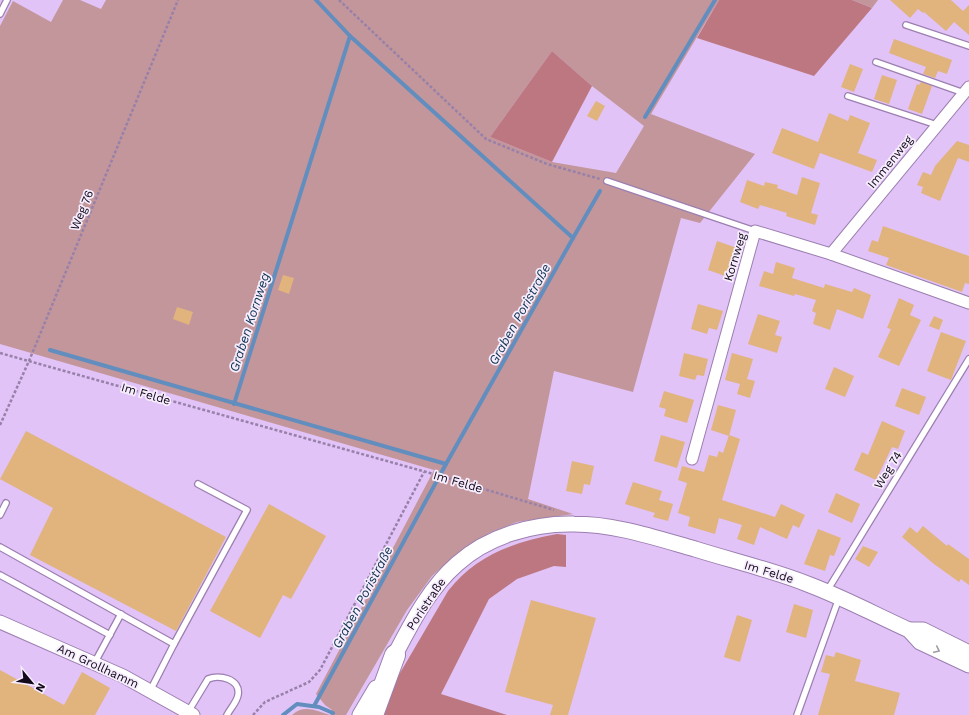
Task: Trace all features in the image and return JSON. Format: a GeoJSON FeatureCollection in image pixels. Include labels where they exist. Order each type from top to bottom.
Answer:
{"type":"FeatureCollection","features":[{"type":"Feature","properties":{"kind":"highway"},"geometry":{"type":"LineString","coordinates":[[372,715],[395,655]]}},
{"type":"Feature","properties":{"kind":"main road","name":"Poristraße"},"geometry":{"type":"LineString","coordinates":[[360,715],[417,614],[440,580],[457,564],[473,552],[516,531],[572,524],[598,525]]}},
{"type":"Feature","properties":{"kind":"main road","name":"Im Felde"},"geometry":{"type":"LineString","coordinates":[[598,525],[663,540],[782,576],[833,595],[909,630],[920,642],[969,665]]}},
{"type":"Feature","properties":{"kind":"main road","name":"Im Felde"},"geometry":{"type":"LineString","coordinates":[[909,630],[923,630],[969,653]]}},
{"type":"Feature","properties":{"kind":"street","name":"Immenweg"},"geometry":{"type":"LineString","coordinates":[[831,254],[967,90]]}},
{"type":"Feature","properties":{"kind":"street","name":"Kornweg"},"geometry":{"type":"LineString","coordinates":[[692,460],[755,231],[831,254],[969,303]]}},
{"type":"Feature","properties":{"kind":"street","name":"Am Grollhamm"},"geometry":{"type":"LineString","coordinates":[[0,622],[95,662],[190,714]]}},
{"type":"Feature","properties":{"kind":"lane"},"geometry":{"type":"LineString","coordinates":[[0,14],[7,0]]}},
{"type":"Feature","properties":{"kind":"lane"},"geometry":{"type":"LineString","coordinates":[[906,25],[969,46]]}},
{"type":"Feature","properties":{"kind":"lane"},"geometry":{"type":"LineString","coordinates":[[876,62],[967,90]]}},
{"type":"Feature","properties":{"kind":"lane"},"geometry":{"type":"LineString","coordinates":[[848,96],[938,125]]}},
{"type":"Feature","properties":{"kind":"lane"},"geometry":{"type":"LineString","coordinates":[[607,181],[755,231]]}},
{"type":"Feature","properties":{"kind":"lane","name":"Weg 74"},"geometry":{"type":"LineString","coordinates":[[797,715],[833,595],[969,359]]}},
{"type":"Feature","properties":{"kind":"lane"},"geometry":{"type":"LineString","coordinates":[[150,691],[247,510],[198,484]]}},
{"type":"Feature","properties":{"kind":"lane"},"geometry":{"type":"LineString","coordinates":[[0,516],[6,503]]}},
{"type":"Feature","properties":{"kind":"lane"},"geometry":{"type":"LineString","coordinates":[[0,547],[174,644]]}},
{"type":"Feature","properties":{"kind":"lane"},"geometry":{"type":"LineString","coordinates":[[0,575],[110,634]]}},
{"type":"Feature","properties":{"kind":"lane"},"geometry":{"type":"LineString","coordinates":[[95,662],[120,614]]}},
{"type":"Feature","properties":{"kind":"lane"},"geometry":{"type":"LineString","coordinates":[[190,714],[208,679],[213,677],[224,677],[232,681],[237,688],[238,696],[227,715]]}},
{"type":"Feature","properties":{"kind":"path","name":"Weg 76"},"geometry":{"type":"LineString","coordinates":[[0,425],[29,361],[178,0]]}},
{"type":"Feature","properties":{"kind":"path"},"geometry":{"type":"LineString","coordinates":[[339,0],[486,139],[547,164],[607,181]]}},
{"type":"Feature","properties":{"kind":"path","name":"Im Felde"},"geometry":{"type":"LineString","coordinates":[[0,353],[424,472],[560,512]]}},
{"type":"Feature","properties":{"kind":"path"},"geometry":{"type":"LineString","coordinates":[[253,715],[265,702],[309,682],[320,670],[424,472]]}},
{"type":"Feature","properties":{"kind":"shaded area"},"geometry":{"type":"Polygon","coordinates":[[[63,0],[80,0],[101,9],[106,0],[719,0],[651,114],[755,154],[700,223],[681,218],[633,392],[554,371],[528,499],[573,514],[517,522],[489,533],[457,554],[432,576],[407,610],[346,715],[330,715],[332,710],[325,705],[316,694],[434,470],[0,344],[0,26],[13,1],[51,22],[63,0]],[[552,51],[490,137],[552,162],[616,173],[644,126],[592,86],[552,51]]]}},
{"type":"Feature","properties":{"kind":"shaded area"},"geometry":{"type":"Polygon","coordinates":[[[719,0],[852,0],[872,8],[814,76],[697,38],[719,0]]]}},
{"type":"Feature","properties":{"kind":"shaded area"},"geometry":{"type":"Polygon","coordinates":[[[852,0],[878,0],[872,8],[852,0]]]}},
{"type":"Feature","properties":{"kind":"shaded area"},"geometry":{"type":"Polygon","coordinates":[[[552,51],[592,86],[552,162],[490,137],[552,51]]]}},
{"type":"Feature","properties":{"kind":"shaded area"},"geometry":{"type":"Polygon","coordinates":[[[557,534],[566,535],[566,567],[554,566],[517,579],[489,599],[441,694],[507,715],[380,715],[393,685],[448,591],[459,579],[483,559],[497,552],[526,541],[557,534]]]}},
{"type":"Feature","properties":{"kind":"shaded area"},"geometry":{"type":"Polygon","coordinates":[[[310,709],[330,715],[292,715],[301,710],[310,709]]]}},
{"type":"Feature","properties":{"kind":"building"},"geometry":{"type":"Polygon","coordinates":[[[890,0],[951,0],[963,11],[969,5],[969,35],[954,22],[946,31],[924,12],[923,13],[918,9],[910,18],[890,0]]]}},
{"type":"Feature","properties":{"kind":"building"},"geometry":{"type":"Polygon","coordinates":[[[894,39],[952,60],[947,74],[938,71],[935,78],[923,74],[926,67],[889,53],[894,39]]]}},
{"type":"Feature","properties":{"kind":"building"},"geometry":{"type":"Polygon","coordinates":[[[850,64],[863,69],[854,92],[841,87],[850,64]]]}},
{"type":"Feature","properties":{"kind":"building"},"geometry":{"type":"Polygon","coordinates":[[[882,75],[897,80],[889,104],[874,99],[882,75]]]}},
{"type":"Feature","properties":{"kind":"building"},"geometry":{"type":"Polygon","coordinates":[[[921,82],[932,86],[922,114],[908,109],[917,84],[919,85],[921,82]]]}},
{"type":"Feature","properties":{"kind":"building"},"geometry":{"type":"Polygon","coordinates":[[[596,101],[605,106],[597,121],[587,116],[596,101]]]}},
{"type":"Feature","properties":{"kind":"building"},"geometry":{"type":"Polygon","coordinates":[[[829,113],[848,121],[850,115],[870,123],[858,153],[877,160],[872,172],[820,153],[814,169],[772,153],[782,128],[818,142],[829,113]]]}},
{"type":"Feature","properties":{"kind":"building"},"geometry":{"type":"Polygon","coordinates":[[[957,141],[969,145],[969,162],[958,158],[940,201],[921,193],[923,187],[917,185],[923,172],[931,175],[935,166],[957,141]]]}},
{"type":"Feature","properties":{"kind":"building"},"geometry":{"type":"Polygon","coordinates":[[[802,177],[820,183],[811,213],[818,215],[815,225],[786,216],[787,213],[760,205],[758,209],[740,202],[747,180],[764,186],[765,182],[778,185],[777,188],[797,195],[802,177]]]}},
{"type":"Feature","properties":{"kind":"building"},"geometry":{"type":"Polygon","coordinates":[[[883,226],[969,256],[969,284],[965,283],[962,292],[886,265],[889,258],[868,251],[872,240],[878,242],[883,226]]]}},
{"type":"Feature","properties":{"kind":"building"},"geometry":{"type":"Polygon","coordinates":[[[717,241],[737,248],[728,277],[708,270],[717,241]]]}},
{"type":"Feature","properties":{"kind":"building"},"geometry":{"type":"Polygon","coordinates":[[[776,262],[795,268],[792,278],[824,288],[825,284],[852,292],[854,288],[871,295],[863,319],[837,309],[830,330],[813,324],[816,313],[812,311],[816,300],[795,294],[794,296],[759,286],[764,271],[773,274],[776,262]]]}},
{"type":"Feature","properties":{"kind":"building"},"geometry":{"type":"Polygon","coordinates":[[[283,275],[294,278],[289,294],[278,290],[283,275]]]}},
{"type":"Feature","properties":{"kind":"building"},"geometry":{"type":"Polygon","coordinates":[[[899,298],[914,305],[910,315],[921,320],[899,366],[878,357],[891,329],[887,328],[899,298]]]}},
{"type":"Feature","properties":{"kind":"building"},"geometry":{"type":"Polygon","coordinates":[[[698,304],[723,311],[717,330],[709,328],[707,334],[691,329],[698,304]]]}},
{"type":"Feature","properties":{"kind":"building"},"geometry":{"type":"Polygon","coordinates":[[[177,307],[193,312],[189,325],[173,319],[177,307]]]}},
{"type":"Feature","properties":{"kind":"building"},"geometry":{"type":"Polygon","coordinates":[[[758,314],[780,321],[775,335],[782,337],[777,353],[748,344],[758,314]]]}},
{"type":"Feature","properties":{"kind":"building"},"geometry":{"type":"Polygon","coordinates":[[[934,316],[943,320],[939,330],[929,326],[934,316]]]}},
{"type":"Feature","properties":{"kind":"building"},"geometry":{"type":"Polygon","coordinates":[[[941,332],[966,341],[951,380],[927,371],[941,332]]]}},
{"type":"Feature","properties":{"kind":"building"},"geometry":{"type":"Polygon","coordinates":[[[684,353],[708,359],[704,376],[697,375],[695,380],[679,376],[684,353]]]}},
{"type":"Feature","properties":{"kind":"building"},"geometry":{"type":"Polygon","coordinates":[[[732,353],[753,359],[747,379],[755,381],[750,398],[737,394],[740,384],[725,380],[732,353]]]}},
{"type":"Feature","properties":{"kind":"building"},"geometry":{"type":"Polygon","coordinates":[[[834,367],[854,376],[845,397],[825,389],[834,367]]]}},
{"type":"Feature","properties":{"kind":"building"},"geometry":{"type":"Polygon","coordinates":[[[902,388],[926,397],[919,415],[895,406],[902,388]]]}},
{"type":"Feature","properties":{"kind":"building"},"geometry":{"type":"Polygon","coordinates":[[[664,391],[694,400],[687,423],[664,416],[666,409],[659,407],[664,391]]]}},
{"type":"Feature","properties":{"kind":"building"},"geometry":{"type":"Polygon","coordinates":[[[718,405],[736,410],[729,436],[711,430],[718,405]]]}},
{"type":"Feature","properties":{"kind":"building"},"geometry":{"type":"Polygon","coordinates":[[[882,421],[905,431],[898,449],[892,447],[876,480],[854,470],[862,452],[868,455],[882,421]]]}},
{"type":"Feature","properties":{"kind":"building"},"geometry":{"type":"Polygon","coordinates":[[[26,431],[226,537],[176,631],[30,555],[53,508],[0,479],[26,431]]]}},
{"type":"Feature","properties":{"kind":"building"},"geometry":{"type":"Polygon","coordinates":[[[661,435],[685,442],[677,468],[654,461],[661,435]]]}},
{"type":"Feature","properties":{"kind":"building"},"geometry":{"type":"Polygon","coordinates":[[[729,435],[740,439],[722,500],[775,517],[781,504],[805,515],[799,528],[793,525],[787,539],[760,527],[754,545],[737,539],[742,525],[719,518],[715,534],[688,526],[690,517],[678,513],[687,483],[678,480],[682,466],[704,472],[709,455],[717,457],[719,451],[723,453],[729,435]]]}},
{"type":"Feature","properties":{"kind":"building"},"geometry":{"type":"Polygon","coordinates":[[[572,461],[594,466],[590,485],[584,484],[582,494],[566,491],[572,461]]]}},
{"type":"Feature","properties":{"kind":"building"},"geometry":{"type":"Polygon","coordinates":[[[633,482],[662,491],[659,500],[673,504],[668,521],[653,517],[655,513],[625,504],[633,482]]]}},
{"type":"Feature","properties":{"kind":"building"},"geometry":{"type":"Polygon","coordinates":[[[836,493],[860,504],[852,523],[828,512],[836,493]]]}},
{"type":"Feature","properties":{"kind":"building"},"geometry":{"type":"Polygon","coordinates":[[[269,504],[326,536],[291,599],[283,595],[260,638],[210,611],[269,504]]]}},
{"type":"Feature","properties":{"kind":"building"},"geometry":{"type":"Polygon","coordinates":[[[923,526],[947,546],[948,544],[969,559],[969,585],[961,579],[959,582],[934,564],[902,537],[910,527],[917,533],[923,526]]]}},
{"type":"Feature","properties":{"kind":"building"},"geometry":{"type":"Polygon","coordinates":[[[818,529],[841,538],[834,556],[830,555],[825,571],[804,564],[818,529]]]}},
{"type":"Feature","properties":{"kind":"building"},"geometry":{"type":"Polygon","coordinates":[[[863,546],[878,552],[869,567],[855,559],[863,546]]]}},
{"type":"Feature","properties":{"kind":"building"},"geometry":{"type":"Polygon","coordinates":[[[531,600],[596,618],[568,715],[550,715],[553,705],[505,692],[531,600]]]}},
{"type":"Feature","properties":{"kind":"building"},"geometry":{"type":"Polygon","coordinates":[[[794,604],[813,610],[806,638],[786,632],[794,604]]]}},
{"type":"Feature","properties":{"kind":"building"},"geometry":{"type":"Polygon","coordinates":[[[737,615],[752,620],[740,662],[724,657],[737,615]]]}},
{"type":"Feature","properties":{"kind":"building"},"geometry":{"type":"Polygon","coordinates":[[[836,652],[861,660],[855,681],[900,693],[894,715],[818,715],[830,674],[821,672],[826,655],[834,657],[836,652]]]}},
{"type":"Feature","properties":{"kind":"building"},"geometry":{"type":"Polygon","coordinates":[[[0,670],[64,705],[82,672],[110,688],[95,715],[0,715],[0,670]]]}},
{"type":"Feature","properties":{"kind":"waterway","name":"Graben Poristraße"},"geometry":{"type":"LineString","coordinates":[[314,706],[446,464],[573,238],[350,36],[316,0]]}},
{"type":"Feature","properties":{"kind":"waterway"},"geometry":{"type":"LineString","coordinates":[[645,117],[715,0]]}},
{"type":"Feature","properties":{"kind":"waterway","name":"Graben Kornweg"},"geometry":{"type":"LineString","coordinates":[[234,404],[350,36]]}},
{"type":"Feature","properties":{"kind":"waterway"},"geometry":{"type":"LineString","coordinates":[[573,238],[600,191]]}},
{"type":"Feature","properties":{"kind":"waterway","name":"Graben Kornweg"},"geometry":{"type":"LineString","coordinates":[[50,350],[446,464]]}},
{"type":"Feature","properties":{"kind":"waterway"},"geometry":{"type":"LineString","coordinates":[[283,715],[297,704],[319,707],[333,713]]}}]}
